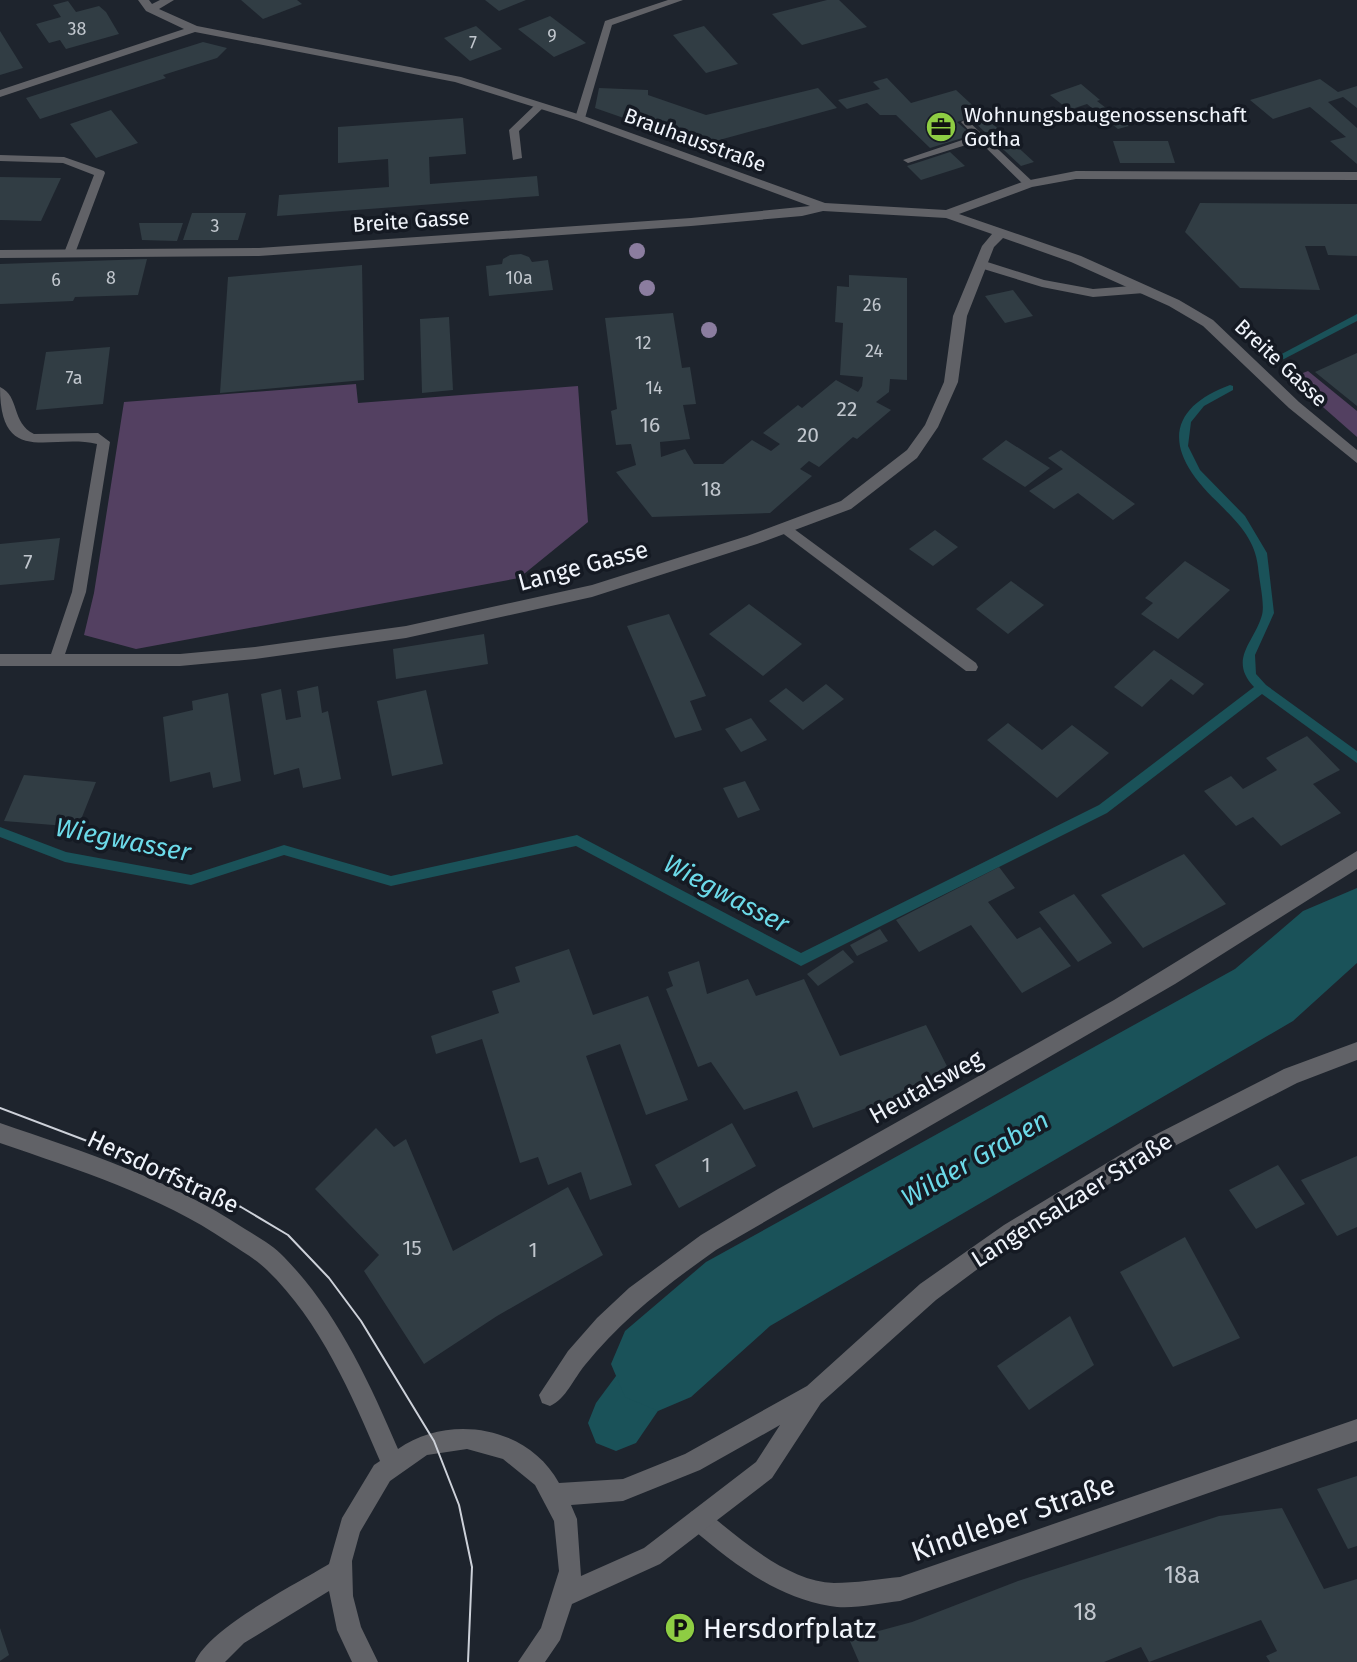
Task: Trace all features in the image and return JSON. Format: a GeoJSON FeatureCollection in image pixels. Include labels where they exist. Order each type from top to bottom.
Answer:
{"type":"FeatureCollection","features":[{"type":"Feature","properties":{"kind":"street"},"geometry":{"type":"LineString","coordinates":[[147,4],[169,0]]}},
{"type":"Feature","properties":{"kind":"street","name":"Brauhausstraße"},"geometry":{"type":"LineString","coordinates":[[147,4],[194,29],[457,79],[580,118],[823,207],[947,214],[1076,259],[1174,303]]}},
{"type":"Feature","properties":{"kind":"street"},"geometry":{"type":"LineString","coordinates":[[0,94],[194,29]]}},
{"type":"Feature","properties":{"kind":"street"},"geometry":{"type":"LineString","coordinates":[[947,214],[1029,184],[1076,175],[1357,176]]}},
{"type":"Feature","properties":{"kind":"street","name":"Breite Gasse"},"geometry":{"type":"LineString","coordinates":[[0,254],[259,252],[691,222],[803,212],[823,207]]}},
{"type":"Feature","properties":{"kind":"street","name":"Lange Gasse"},"geometry":{"type":"LineString","coordinates":[[0,660],[180,660],[255,653],[406,632],[592,591],[786,528],[846,505],[912,454],[931,426],[951,382],[960,316],[988,246],[1000,233]]}},
{"type":"Feature","properties":{"kind":"street","name":"Breite Gasse"},"geometry":{"type":"LineString","coordinates":[[1174,303],[1208,323],[1294,405],[1357,458]]}},
{"type":"Feature","properties":{"kind":"street","name":"Heutalsweg"},"geometry":{"type":"LineString","coordinates":[[550,1395],[571,1362],[628,1305],[723,1231],[1110,1014],[1284,908],[1357,859]]}},
{"type":"Feature","properties":{"kind":"street","name":"Langensalzaer Straße"},"geometry":{"type":"LineString","coordinates":[[556,1494],[623,1490],[692,1461],[815,1394],[928,1292],[1011,1232],[1152,1147],[1291,1076],[1357,1051]]}},
{"type":"Feature","properties":{"kind":"street","name":"Hersdorfstraße"},"geometry":{"type":"LineString","coordinates":[[0,1133],[121,1177],[195,1210],[230,1229],[276,1264],[313,1310],[354,1374],[393,1464]]}},
{"type":"Feature","properties":{"kind":"street","name":"Langensalzaer Straße"},"geometry":{"type":"LineString","coordinates":[[566,1594],[652,1556],[764,1471],[815,1394]]}},
{"type":"Feature","properties":{"kind":"street","name":"Kindleber Straße"},"geometry":{"type":"LineString","coordinates":[[699,1520],[741,1555],[783,1581],[832,1595],[900,1589],[1357,1430]]}},
{"type":"Feature","properties":{"kind":"street"},"geometry":{"type":"LineString","coordinates":[[366,1662],[352,1640],[341,1607],[339,1571],[344,1540],[356,1511],[373,1485],[393,1464],[413,1450],[434,1441],[463,1437],[491,1440],[518,1452],[539,1470],[556,1494],[568,1525],[572,1559],[566,1594],[551,1633],[530,1662]]}},
{"type":"Feature","properties":{"kind":"street"},"geometry":{"type":"LineString","coordinates":[[207,1662],[236,1635],[339,1571]]}},
{"type":"Feature","properties":{"kind":"lane"},"geometry":{"type":"LineString","coordinates":[[580,118],[608,23],[678,0]]}},
{"type":"Feature","properties":{"kind":"lane"},"geometry":{"type":"LineString","coordinates":[[517,158],[514,130],[540,106]]}},
{"type":"Feature","properties":{"kind":"lane"},"geometry":{"type":"LineString","coordinates":[[966,122],[1029,184]]}},
{"type":"Feature","properties":{"kind":"lane"},"geometry":{"type":"LineString","coordinates":[[908,160],[981,138]]}},
{"type":"Feature","properties":{"kind":"lane"},"geometry":{"type":"LineString","coordinates":[[0,158],[64,160],[100,173],[70,253]]}},
{"type":"Feature","properties":{"kind":"lane"},"geometry":{"type":"LineString","coordinates":[[981,264],[1042,283],[1093,293],[1144,289]]}},
{"type":"Feature","properties":{"kind":"lane"},"geometry":{"type":"LineString","coordinates":[[0,391],[4,395],[12,423],[22,435],[32,439],[98,438],[104,442],[79,592],[56,660]]}},
{"type":"Feature","properties":{"kind":"lane"},"geometry":{"type":"LineString","coordinates":[[786,528],[971,667]]}},
{"type":"Feature","properties":{"kind":"shaded area"},"geometry":{"type":"Polygon","coordinates":[[[1308,371],[1357,411],[1357,437],[1290,378],[1308,371]]]}},
{"type":"Feature","properties":{"kind":"shaded area"},"geometry":{"type":"Polygon","coordinates":[[[356,384],[358,403],[578,386],[588,522],[519,578],[136,649],[84,635],[94,593],[124,402],[356,384]]]}},
{"type":"Feature","properties":{"kind":"building"},"geometry":{"type":"Polygon","coordinates":[[[241,0],[297,0],[302,4],[263,19],[241,0]]]}},
{"type":"Feature","properties":{"kind":"building"},"geometry":{"type":"Polygon","coordinates":[[[485,0],[526,0],[499,11],[485,0]]]}},
{"type":"Feature","properties":{"kind":"building"},"geometry":{"type":"Polygon","coordinates":[[[827,0],[839,0],[867,27],[802,45],[772,14],[827,0]]]}},
{"type":"Feature","properties":{"kind":"building"},"geometry":{"type":"Polygon","coordinates":[[[68,1],[76,12],[99,6],[106,12],[119,34],[66,49],[60,40],[49,43],[36,24],[61,17],[53,5],[68,1]]]}},
{"type":"Feature","properties":{"kind":"building"},"geometry":{"type":"Polygon","coordinates":[[[550,16],[586,43],[554,57],[518,29],[550,16]]]}},
{"type":"Feature","properties":{"kind":"building"},"geometry":{"type":"Polygon","coordinates":[[[476,26],[502,49],[470,61],[444,38],[476,26]]]}},
{"type":"Feature","properties":{"kind":"building"},"geometry":{"type":"Polygon","coordinates":[[[704,26],[738,64],[706,73],[673,35],[704,26]]]}},
{"type":"Feature","properties":{"kind":"building"},"geometry":{"type":"Polygon","coordinates":[[[0,31],[23,68],[0,75],[0,31]]]}},
{"type":"Feature","properties":{"kind":"building"},"geometry":{"type":"Polygon","coordinates":[[[203,42],[227,48],[217,58],[163,75],[166,78],[40,119],[26,98],[203,42]]]}},
{"type":"Feature","properties":{"kind":"building"},"geometry":{"type":"Polygon","coordinates":[[[887,78],[911,103],[956,90],[1034,162],[1021,166],[970,118],[957,122],[972,135],[930,148],[896,115],[880,115],[867,103],[847,109],[838,100],[880,89],[873,82],[887,78]]]}},
{"type":"Feature","properties":{"kind":"building"},"geometry":{"type":"Polygon","coordinates":[[[1320,79],[1338,92],[1357,86],[1357,108],[1343,97],[1328,102],[1357,128],[1357,164],[1330,141],[1346,137],[1310,107],[1273,119],[1250,100],[1320,79]]]}},
{"type":"Feature","properties":{"kind":"building"},"geometry":{"type":"Polygon","coordinates":[[[1081,84],[1100,100],[1097,101],[1129,126],[1118,129],[1087,104],[1069,110],[1050,95],[1081,84]]]}},
{"type":"Feature","properties":{"kind":"building"},"geometry":{"type":"Polygon","coordinates":[[[599,88],[648,90],[648,95],[706,115],[818,88],[837,108],[701,145],[595,108],[599,88]]]}},
{"type":"Feature","properties":{"kind":"building"},"geometry":{"type":"Polygon","coordinates":[[[111,110],[138,143],[96,158],[70,124],[111,110]]]}},
{"type":"Feature","properties":{"kind":"building"},"geometry":{"type":"Polygon","coordinates":[[[463,118],[466,154],[429,157],[430,184],[537,176],[539,196],[277,216],[279,195],[389,187],[388,159],[338,163],[338,127],[463,118]]]}},
{"type":"Feature","properties":{"kind":"building"},"geometry":{"type":"Polygon","coordinates":[[[1113,141],[1168,141],[1175,163],[1120,163],[1113,141]]]}},
{"type":"Feature","properties":{"kind":"building"},"geometry":{"type":"Polygon","coordinates":[[[950,152],[965,166],[921,180],[907,166],[950,152]]]}},
{"type":"Feature","properties":{"kind":"building"},"geometry":{"type":"Polygon","coordinates":[[[0,177],[61,178],[41,221],[0,220],[0,177]]]}},
{"type":"Feature","properties":{"kind":"building"},"geometry":{"type":"Polygon","coordinates":[[[1200,203],[1357,204],[1357,256],[1328,255],[1325,246],[1305,246],[1320,290],[1240,288],[1185,232],[1200,203]]]}},
{"type":"Feature","properties":{"kind":"building"},"geometry":{"type":"Polygon","coordinates":[[[192,213],[246,213],[238,240],[183,240],[192,213]]]}},
{"type":"Feature","properties":{"kind":"building"},"geometry":{"type":"Polygon","coordinates":[[[139,223],[183,223],[177,241],[142,240],[139,223]]]}},
{"type":"Feature","properties":{"kind":"building"},"geometry":{"type":"Polygon","coordinates":[[[521,254],[529,257],[532,262],[548,260],[553,290],[489,296],[486,266],[502,264],[503,259],[510,255],[521,254]]]}},
{"type":"Feature","properties":{"kind":"building"},"geometry":{"type":"Polygon","coordinates":[[[147,259],[138,295],[75,297],[73,301],[0,304],[0,264],[147,259]]]}},
{"type":"Feature","properties":{"kind":"building"},"geometry":{"type":"Polygon","coordinates":[[[362,265],[364,380],[220,393],[228,277],[362,265]]]}},
{"type":"Feature","properties":{"kind":"building"},"geometry":{"type":"Polygon","coordinates":[[[849,275],[907,278],[907,380],[890,379],[889,392],[876,402],[891,410],[857,439],[853,437],[819,467],[809,461],[800,469],[812,476],[770,513],[652,517],[616,472],[636,465],[631,444],[616,445],[611,411],[617,409],[605,318],[673,313],[682,368],[690,367],[696,404],[683,405],[690,439],[660,442],[661,457],[685,449],[694,464],[723,464],[752,440],[771,451],[780,444],[763,433],[798,405],[802,408],[836,380],[858,392],[862,386],[863,377],[840,375],[843,323],[835,322],[837,286],[849,287],[849,275]]]}},
{"type":"Feature","properties":{"kind":"building"},"geometry":{"type":"Polygon","coordinates":[[[1013,290],[1033,316],[1005,323],[985,296],[1013,290]]]}},
{"type":"Feature","properties":{"kind":"building"},"geometry":{"type":"Polygon","coordinates":[[[449,317],[453,390],[422,393],[420,319],[449,317]]]}},
{"type":"Feature","properties":{"kind":"building"},"geometry":{"type":"Polygon","coordinates":[[[110,347],[103,404],[36,410],[46,352],[110,347]]]}},
{"type":"Feature","properties":{"kind":"building"},"geometry":{"type":"Polygon","coordinates":[[[1357,353],[1357,406],[1315,372],[1357,353]]]}},
{"type":"Feature","properties":{"kind":"building"},"geometry":{"type":"Polygon","coordinates":[[[1006,440],[1050,468],[1025,487],[982,459],[1006,440]]]}},
{"type":"Feature","properties":{"kind":"building"},"geometry":{"type":"Polygon","coordinates":[[[1061,450],[1135,504],[1113,520],[1078,493],[1054,509],[1029,491],[1063,469],[1048,458],[1061,450]]]}},
{"type":"Feature","properties":{"kind":"building"},"geometry":{"type":"Polygon","coordinates":[[[935,530],[958,547],[933,566],[909,549],[935,530]]]}},
{"type":"Feature","properties":{"kind":"building"},"geometry":{"type":"Polygon","coordinates":[[[60,538],[54,580],[0,585],[0,544],[60,538]]]}},
{"type":"Feature","properties":{"kind":"building"},"geometry":{"type":"Polygon","coordinates":[[[1185,561],[1230,590],[1178,639],[1141,614],[1153,603],[1145,598],[1185,561]]]}},
{"type":"Feature","properties":{"kind":"building"},"geometry":{"type":"Polygon","coordinates":[[[1011,581],[1044,605],[1008,634],[976,609],[1011,581]]]}},
{"type":"Feature","properties":{"kind":"building"},"geometry":{"type":"Polygon","coordinates":[[[749,604],[802,644],[763,676],[709,634],[749,604]]]}},
{"type":"Feature","properties":{"kind":"building"},"geometry":{"type":"Polygon","coordinates":[[[669,614],[706,696],[690,701],[702,730],[675,738],[627,626],[669,614]]]}},
{"type":"Feature","properties":{"kind":"building"},"geometry":{"type":"Polygon","coordinates":[[[484,634],[488,664],[396,679],[393,649],[484,634]]]}},
{"type":"Feature","properties":{"kind":"building"},"geometry":{"type":"Polygon","coordinates":[[[1154,650],[1204,684],[1193,695],[1171,679],[1142,707],[1114,687],[1154,650]]]}},
{"type":"Feature","properties":{"kind":"building"},"geometry":{"type":"Polygon","coordinates":[[[826,684],[844,699],[803,730],[769,701],[786,688],[803,702],[826,684]]]}},
{"type":"Feature","properties":{"kind":"building"},"geometry":{"type":"Polygon","coordinates":[[[318,686],[322,713],[328,711],[341,779],[303,788],[299,768],[274,775],[261,694],[281,689],[286,720],[301,717],[297,691],[318,686]]]}},
{"type":"Feature","properties":{"kind":"building"},"geometry":{"type":"Polygon","coordinates":[[[426,690],[443,764],[392,776],[377,701],[426,690]]]}},
{"type":"Feature","properties":{"kind":"building"},"geometry":{"type":"Polygon","coordinates":[[[228,693],[241,781],[213,788],[210,772],[170,782],[163,717],[193,710],[192,701],[228,693]]]}},
{"type":"Feature","properties":{"kind":"building"},"geometry":{"type":"Polygon","coordinates":[[[751,718],[767,740],[741,752],[725,729],[751,718]]]}},
{"type":"Feature","properties":{"kind":"building"},"geometry":{"type":"Polygon","coordinates":[[[1008,723],[1042,750],[1072,725],[1109,753],[1057,798],[987,740],[1008,723]]]}},
{"type":"Feature","properties":{"kind":"building"},"geometry":{"type":"Polygon","coordinates":[[[1307,736],[1340,770],[1313,784],[1341,813],[1281,846],[1253,817],[1236,826],[1204,791],[1231,776],[1243,789],[1277,770],[1266,758],[1307,736]]]}},
{"type":"Feature","properties":{"kind":"building"},"geometry":{"type":"Polygon","coordinates":[[[24,775],[96,782],[78,827],[4,821],[24,775]]]}},
{"type":"Feature","properties":{"kind":"building"},"geometry":{"type":"Polygon","coordinates":[[[745,781],[760,810],[738,818],[723,788],[745,781]]]}},
{"type":"Feature","properties":{"kind":"building"},"geometry":{"type":"Polygon","coordinates":[[[1184,854],[1226,904],[1143,948],[1101,895],[1184,854]]]}},
{"type":"Feature","properties":{"kind":"building"},"geometry":{"type":"Polygon","coordinates":[[[999,867],[1015,888],[988,902],[1017,939],[1040,927],[1071,966],[1022,993],[971,925],[919,952],[896,920],[999,867]]]}},
{"type":"Feature","properties":{"kind":"building"},"geometry":{"type":"Polygon","coordinates":[[[1074,894],[1112,943],[1078,962],[1039,912],[1074,894]]]}},
{"type":"Feature","properties":{"kind":"building"},"geometry":{"type":"Polygon","coordinates":[[[880,929],[888,941],[857,956],[850,945],[880,929]]]}},
{"type":"Feature","properties":{"kind":"building"},"geometry":{"type":"Polygon","coordinates":[[[569,949],[593,1015],[648,996],[688,1100],[646,1115],[620,1044],[586,1056],[632,1185],[590,1200],[581,1172],[548,1185],[538,1157],[520,1163],[482,1039],[436,1054],[431,1036],[499,1013],[492,991],[520,982],[515,967],[569,949]]]}},
{"type":"Feature","properties":{"kind":"building"},"geometry":{"type":"Polygon","coordinates":[[[843,950],[854,962],[818,986],[807,974],[843,950]]]}},
{"type":"Feature","properties":{"kind":"building"},"geometry":{"type":"Polygon","coordinates":[[[699,961],[707,994],[748,979],[756,996],[804,979],[840,1056],[926,1025],[952,1076],[813,1128],[797,1091],[744,1110],[711,1062],[698,1067],[666,989],[673,986],[668,972],[699,961]]]}},
{"type":"Feature","properties":{"kind":"building"},"geometry":{"type":"Polygon","coordinates":[[[732,1123],[756,1166],[679,1208],[655,1165],[732,1123]]]}},
{"type":"Feature","properties":{"kind":"building"},"geometry":{"type":"Polygon","coordinates":[[[376,1128],[394,1147],[406,1139],[453,1251],[568,1187],[603,1255],[497,1316],[424,1364],[364,1271],[379,1255],[315,1189],[376,1128]]]}},
{"type":"Feature","properties":{"kind":"building"},"geometry":{"type":"Polygon","coordinates":[[[1357,1156],[1357,1227],[1337,1236],[1301,1180],[1357,1156]]]}},
{"type":"Feature","properties":{"kind":"building"},"geometry":{"type":"Polygon","coordinates":[[[1278,1165],[1305,1204],[1256,1229],[1229,1190],[1278,1165]]]}},
{"type":"Feature","properties":{"kind":"building"},"geometry":{"type":"Polygon","coordinates":[[[1185,1237],[1240,1338],[1173,1367],[1120,1272],[1185,1237]]]}},
{"type":"Feature","properties":{"kind":"building"},"geometry":{"type":"Polygon","coordinates":[[[1070,1316],[1094,1365],[1029,1410],[997,1366],[1070,1316]]]}},
{"type":"Feature","properties":{"kind":"building"},"geometry":{"type":"Polygon","coordinates":[[[1357,1476],[1357,1546],[1348,1549],[1317,1489],[1357,1476]]]}},
{"type":"Feature","properties":{"kind":"building"},"geometry":{"type":"Polygon","coordinates":[[[1282,1508],[1324,1589],[1357,1579],[1357,1662],[1270,1662],[1266,1656],[1277,1651],[1261,1620],[1149,1662],[1141,1647],[1104,1662],[859,1662],[849,1639],[912,1622],[1018,1581],[1219,1516],[1282,1508]]]}},
{"type":"Feature","properties":{"kind":"building"},"geometry":{"type":"Polygon","coordinates":[[[0,1628],[9,1655],[0,1661],[0,1628]]]}},
{"type":"Feature","properties":{"kind":"waterway"},"geometry":{"type":"LineString","coordinates":[[1281,357],[1357,317]]}},
{"type":"Feature","properties":{"kind":"waterway"},"geometry":{"type":"LineString","coordinates":[[1230,388],[1201,404],[1186,421],[1183,446],[1196,472],[1241,519],[1262,553],[1268,613],[1249,655],[1250,675],[1262,688]]}},
{"type":"Feature","properties":{"kind":"waterway","name":"Wiegwasser"},"geometry":{"type":"LineString","coordinates":[[0,832],[65,857],[191,880],[284,850],[391,881],[577,840],[801,960],[1103,809],[1262,688]]}},
{"type":"Feature","properties":{"kind":"waterway","name":"Wiegwasser"},"geometry":{"type":"LineString","coordinates":[[1262,688],[1357,758]]}},
{"type":"Feature","properties":{"kind":"waterway","name":"Wilder Graben"},"geometry":{"type":"LineString","coordinates":[[658,1364],[738,1294],[1264,995],[1331,936],[1357,923]]}},
{"type":"Feature","properties":{"kind":"waterway","name":"Wilder Graben"},"geometry":{"type":"LineString","coordinates":[[616,1423],[658,1364]]}},
{"type":"Feature","properties":{"kind":"tram line"},"geometry":{"type":"LineString","coordinates":[[0,1108],[111,1150],[241,1207],[288,1235],[329,1278],[361,1321],[434,1441],[459,1505],[472,1567],[468,1662]]}},
{"type":"Feature","properties":{"kind":"place","name":"Wohnungsbaugenossenschaft Gotha"},"geometry":{"type":"Point","coordinates":[941,127]}},
{"type":"Feature","properties":{"kind":"place","name":"Hersdorfplatz"},"geometry":{"type":"Point","coordinates":[680,1628]}}]}
